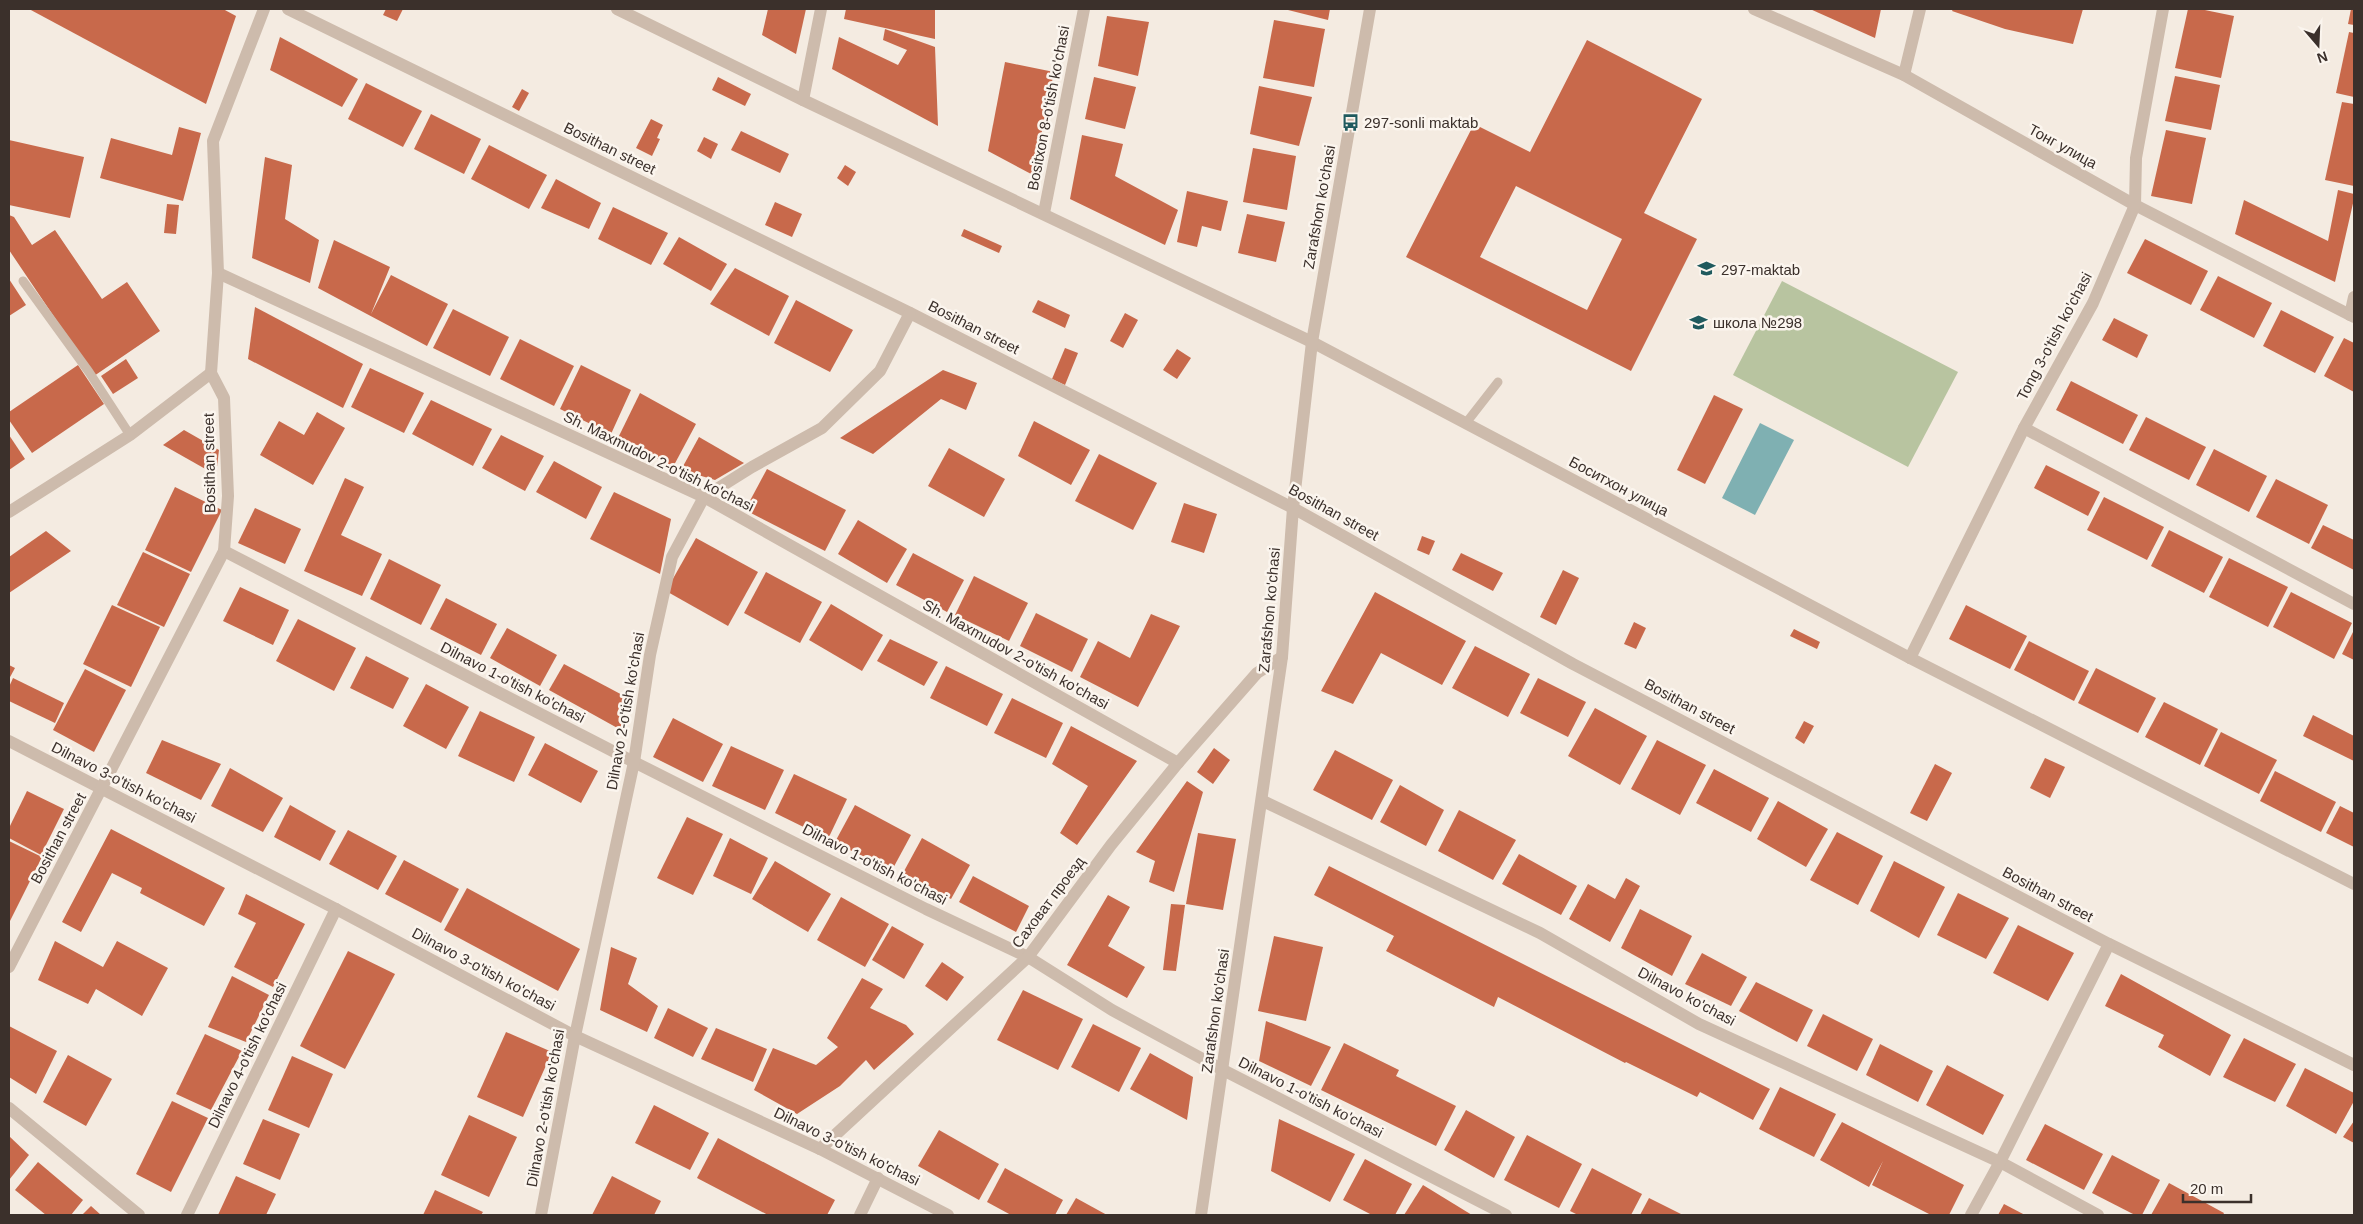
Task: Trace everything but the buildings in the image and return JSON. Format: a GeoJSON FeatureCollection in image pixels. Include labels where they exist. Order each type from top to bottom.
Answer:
{"type":"FeatureCollection","features":[{"type":"Feature","properties":{"kind":"street"},"geometry":{"type":"LineString","coordinates":[[9,512],[130,435],[211,373],[218,273],[213,141],[264,9]]}},
{"type":"Feature","properties":{"kind":"street","name":"Bosithan street"},"geometry":{"type":"LineString","coordinates":[[288,9],[910,313],[1293,508],[1573,664],[2109,944],[2354,1064]]}},
{"type":"Feature","properties":{"kind":"street"},"geometry":{"type":"LineString","coordinates":[[618,9],[803,100],[1312,342]]}},
{"type":"Feature","properties":{"kind":"street"},"geometry":{"type":"LineString","coordinates":[[803,100],[821,9]]}},
{"type":"Feature","properties":{"kind":"street","name":"Bositxon 8-o'tish ko'chasi"},"geometry":{"type":"LineString","coordinates":[[1044,213],[1084,9]]}},
{"type":"Feature","properties":{"kind":"street","name":"Zarafshon ko'chasi"},"geometry":{"type":"LineString","coordinates":[[1201,1215],[1282,657],[1293,508],[1312,342],[1370,9]]}},
{"type":"Feature","properties":{"kind":"street","name":"Тонг улица"},"geometry":{"type":"LineString","coordinates":[[1754,9],[1904,75],[2135,205],[2352,316]]}},
{"type":"Feature","properties":{"kind":"street"},"geometry":{"type":"LineString","coordinates":[[1904,75],[1920,9]]}},
{"type":"Feature","properties":{"kind":"street","name":"Tong 3-o'tish ko'chasi"},"geometry":{"type":"LineString","coordinates":[[1910,658],[2024,428],[2093,303],[2135,205],[2136,158],[2163,9]]}},
{"type":"Feature","properties":{"kind":"street","name":"Sh. Maxmudov 2-o'tish ko'chasi"},"geometry":{"type":"LineString","coordinates":[[218,273],[704,497],[1178,763]]}},
{"type":"Feature","properties":{"kind":"street"},"geometry":{"type":"LineString","coordinates":[[2352,316],[2354,297]]}},
{"type":"Feature","properties":{"kind":"street","name":"Dilnavo 2-o'tish ko'chasi"},"geometry":{"type":"LineString","coordinates":[[541,1215],[574,1036],[634,762],[650,655],[672,557],[704,497],[752,467],[822,428],[880,371],[910,313]]}},
{"type":"Feature","properties":{"kind":"street","name":"Боситхон улица"},"geometry":{"type":"LineString","coordinates":[[1312,342],[1910,658]]}},
{"type":"Feature","properties":{"kind":"street","name":"Bosithan street"},"geometry":{"type":"LineString","coordinates":[[9,967],[224,550],[228,496],[224,398],[211,373]]}},
{"type":"Feature","properties":{"kind":"street"},"geometry":{"type":"LineString","coordinates":[[2024,428],[2354,604]]}},
{"type":"Feature","properties":{"kind":"street","name":"Dilnavo 1-o'tish ko'chasi"},"geometry":{"type":"LineString","coordinates":[[224,550],[634,762],[1028,957],[1112,1010],[1223,1070],[1506,1215]]}},
{"type":"Feature","properties":{"kind":"street","name":"Саховат проезд"},"geometry":{"type":"LineString","coordinates":[[820,1149],[1028,957],[1111,845],[1178,763],[1258,673],[1282,657]]}},
{"type":"Feature","properties":{"kind":"street"},"geometry":{"type":"LineString","coordinates":[[1910,658],[2354,884]]}},
{"type":"Feature","properties":{"kind":"street","name":"Dilnavo 3-o'tish ko'chasi"},"geometry":{"type":"LineString","coordinates":[[9,741],[336,909],[574,1036],[820,1149],[948,1215]]}},
{"type":"Feature","properties":{"kind":"street","name":"Dilnavo ko'chasi"},"geometry":{"type":"LineString","coordinates":[[1262,801],[1540,933],[1699,1024],[2000,1162],[2098,1215]]}},
{"type":"Feature","properties":{"kind":"street","name":"Dilnavo 4-o'tish ko'chasi"},"geometry":{"type":"LineString","coordinates":[[187,1215],[336,909]]}},
{"type":"Feature","properties":{"kind":"street"},"geometry":{"type":"LineString","coordinates":[[1971,1215],[2000,1162],[2109,944]]}},
{"type":"Feature","properties":{"kind":"street"},"geometry":{"type":"LineString","coordinates":[[9,1108],[139,1215]]}},
{"type":"Feature","properties":{"kind":"street"},"geometry":{"type":"LineString","coordinates":[[860,1215],[878,1178]]}},
{"type":"Feature","properties":{"kind":"lane"},"geometry":{"type":"LineString","coordinates":[[23,281],[89,372],[130,435]]}},
{"type":"Feature","properties":{"kind":"lane"},"geometry":{"type":"LineString","coordinates":[[1466,423],[1498,382]]}},
{"type":"Feature","properties":{"kind":"green space"},"geometry":{"type":"Polygon","coordinates":[[[1782,281],[1958,372],[1908,467],[1733,375],[1782,281]]]}},
{"type":"Feature","properties":{"kind":"water"},"geometry":{"type":"Polygon","coordinates":[[[1760,423],[1794,440],[1755,515],[1722,498],[1760,423]]]}},
{"type":"Feature","properties":{"kind":"place","name":"297-sonli maktab"},"geometry":{"type":"Point","coordinates":[1350,122]}},
{"type":"Feature","properties":{"kind":"place","name":"297-maktab"},"geometry":{"type":"Point","coordinates":[1707,269]}},
{"type":"Feature","properties":{"kind":"place","name":"школа №298"},"geometry":{"type":"Point","coordinates":[1699,322]}}]}
